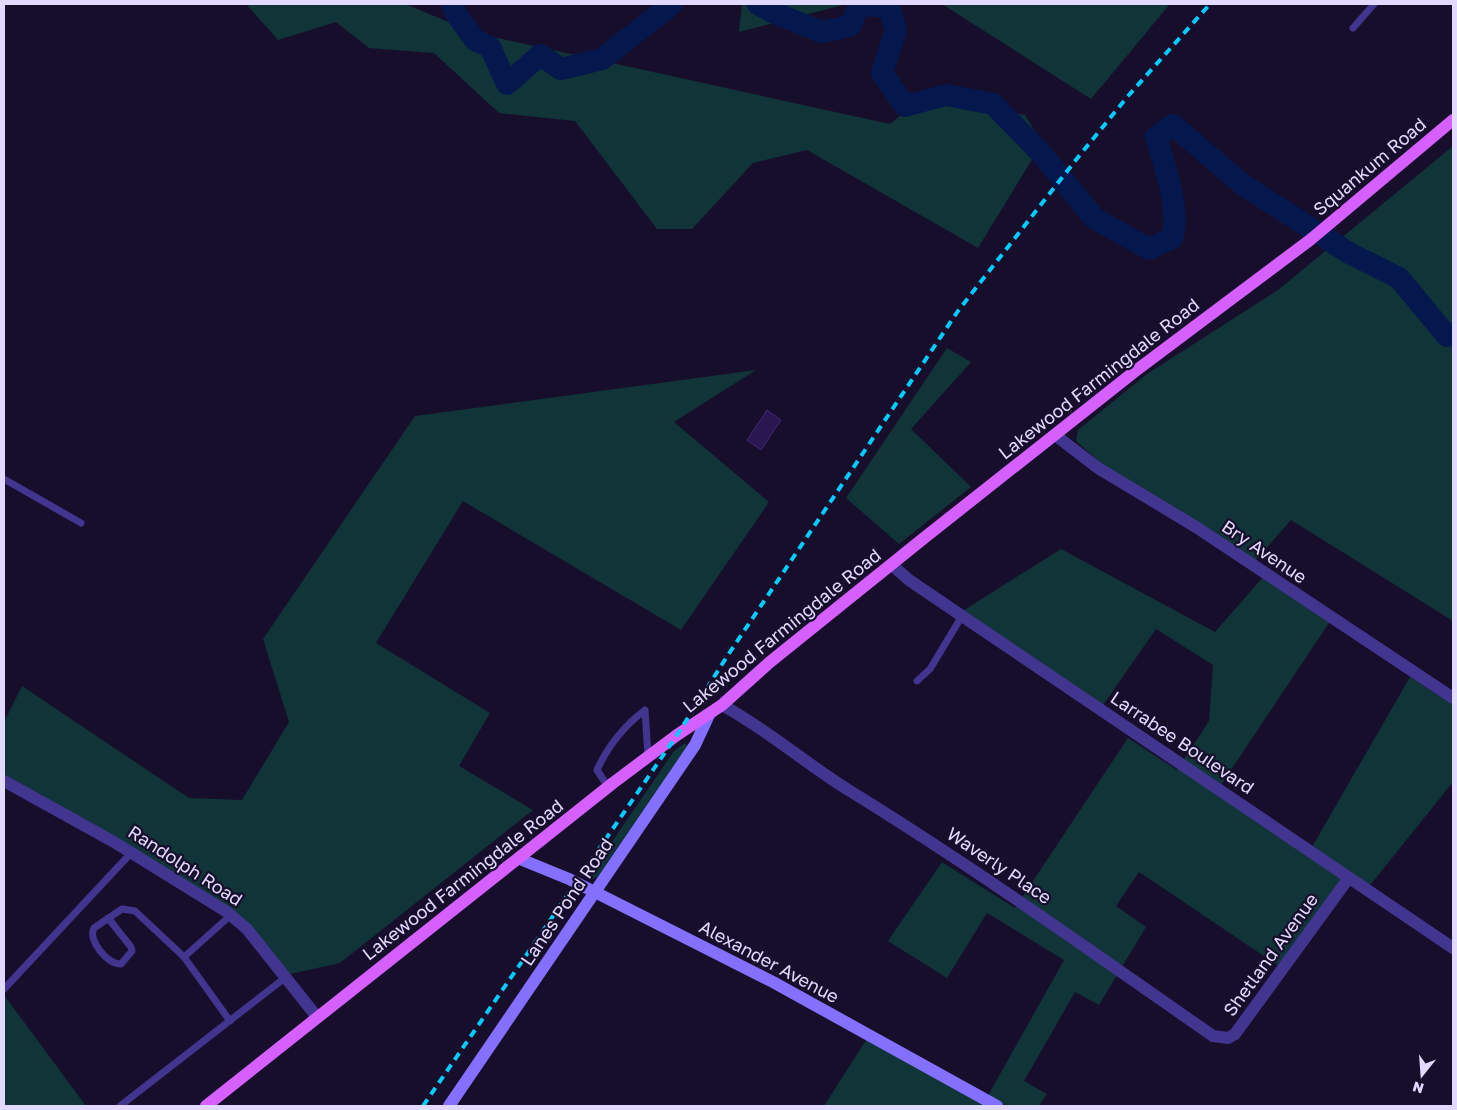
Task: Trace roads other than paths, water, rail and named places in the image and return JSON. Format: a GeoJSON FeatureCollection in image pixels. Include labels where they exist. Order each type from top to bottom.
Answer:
{"type":"FeatureCollection","features":[{"type":"Feature","properties":{"kind":"main road","name":"Squankum Road"},"geometry":{"type":"LineString","coordinates":[[1310,240],[1453,120]]}},
{"type":"Feature","properties":{"kind":"main road","name":"Lakewood Farmingdale Road"},"geometry":{"type":"LineString","coordinates":[[206,1106],[221,1101],[317,1017],[648,756],[722,705],[770,662],[1155,355],[1310,240]]}},
{"type":"Feature","properties":{"kind":"street","name":"Bry Avenue"},"geometry":{"type":"LineString","coordinates":[[1055,435],[1098,468],[1196,527],[1453,698]]}},
{"type":"Feature","properties":{"kind":"street","name":"Larrabee Boulevard"},"geometry":{"type":"LineString","coordinates":[[892,565],[909,580],[1306,848],[1348,879],[1453,948]]}},
{"type":"Feature","properties":{"kind":"street","name":"Waverly Place"},"geometry":{"type":"LineString","coordinates":[[722,705],[763,728],[849,790],[889,814],[1015,898],[1213,1036]]}},
{"type":"Feature","properties":{"kind":"street","name":"Lanes Pond Road"},"geometry":{"type":"LineString","coordinates":[[449,1106],[695,745],[708,715]]}},
{"type":"Feature","properties":{"kind":"street","name":"Randolph Road"},"geometry":{"type":"LineString","coordinates":[[4,781],[132,852],[200,893],[231,915],[247,929],[317,1017]]}},
{"type":"Feature","properties":{"kind":"street","name":"Alexander Avenue"},"geometry":{"type":"LineString","coordinates":[[520,858],[552,870],[773,982],[997,1106]]}},
{"type":"Feature","properties":{"kind":"street","name":"Shetland Avenue"},"geometry":{"type":"LineString","coordinates":[[1213,1036],[1228,1038],[1235,1034],[1348,879]]}},
{"type":"Feature","properties":{"kind":"lane"},"geometry":{"type":"LineString","coordinates":[[1354,28],[1374,4]]}},
{"type":"Feature","properties":{"kind":"lane"},"geometry":{"type":"LineString","coordinates":[[4,479],[81,523]]}},
{"type":"Feature","properties":{"kind":"lane"},"geometry":{"type":"LineString","coordinates":[[916,681],[930,669],[962,616]]}},
{"type":"Feature","properties":{"kind":"lane"},"geometry":{"type":"LineString","coordinates":[[608,787],[597,770],[604,756],[622,731],[645,710],[648,756]]}},
{"type":"Feature","properties":{"kind":"lane"},"geometry":{"type":"LineString","coordinates":[[4,989],[132,852]]}},
{"type":"Feature","properties":{"kind":"lane"},"geometry":{"type":"LineString","coordinates":[[108,918],[131,947],[131,955],[121,964],[110,961],[92,939],[94,928],[108,918],[122,909],[135,911],[184,957],[230,1021]]}},
{"type":"Feature","properties":{"kind":"lane"},"geometry":{"type":"LineString","coordinates":[[184,957],[231,915]]}},
{"type":"Feature","properties":{"kind":"lane"},"geometry":{"type":"LineString","coordinates":[[120,1106],[286,977]]}},
{"type":"Feature","properties":{"kind":"waterway"},"geometry":{"type":"LineString","coordinates":[[452,4],[456,14],[475,40],[490,47],[507,84],[540,55],[561,69],[602,59],[672,4]]}},
{"type":"Feature","properties":{"kind":"waterway"},"geometry":{"type":"LineString","coordinates":[[758,4],[772,12],[822,32],[850,26],[859,5],[889,7],[896,30],[882,73],[905,106],[946,95],[993,104],[1041,153],[1094,218],[1149,249],[1172,238],[1174,227],[1173,201],[1156,137],[1173,125],[1242,184],[1349,253],[1399,278],[1447,336],[1453,333]]}},
{"type":"Feature","properties":{"kind":"railway"},"geometry":{"type":"LineString","coordinates":[[423,1106],[677,735],[728,655],[958,311],[1128,96],[1210,4]]}}]}
